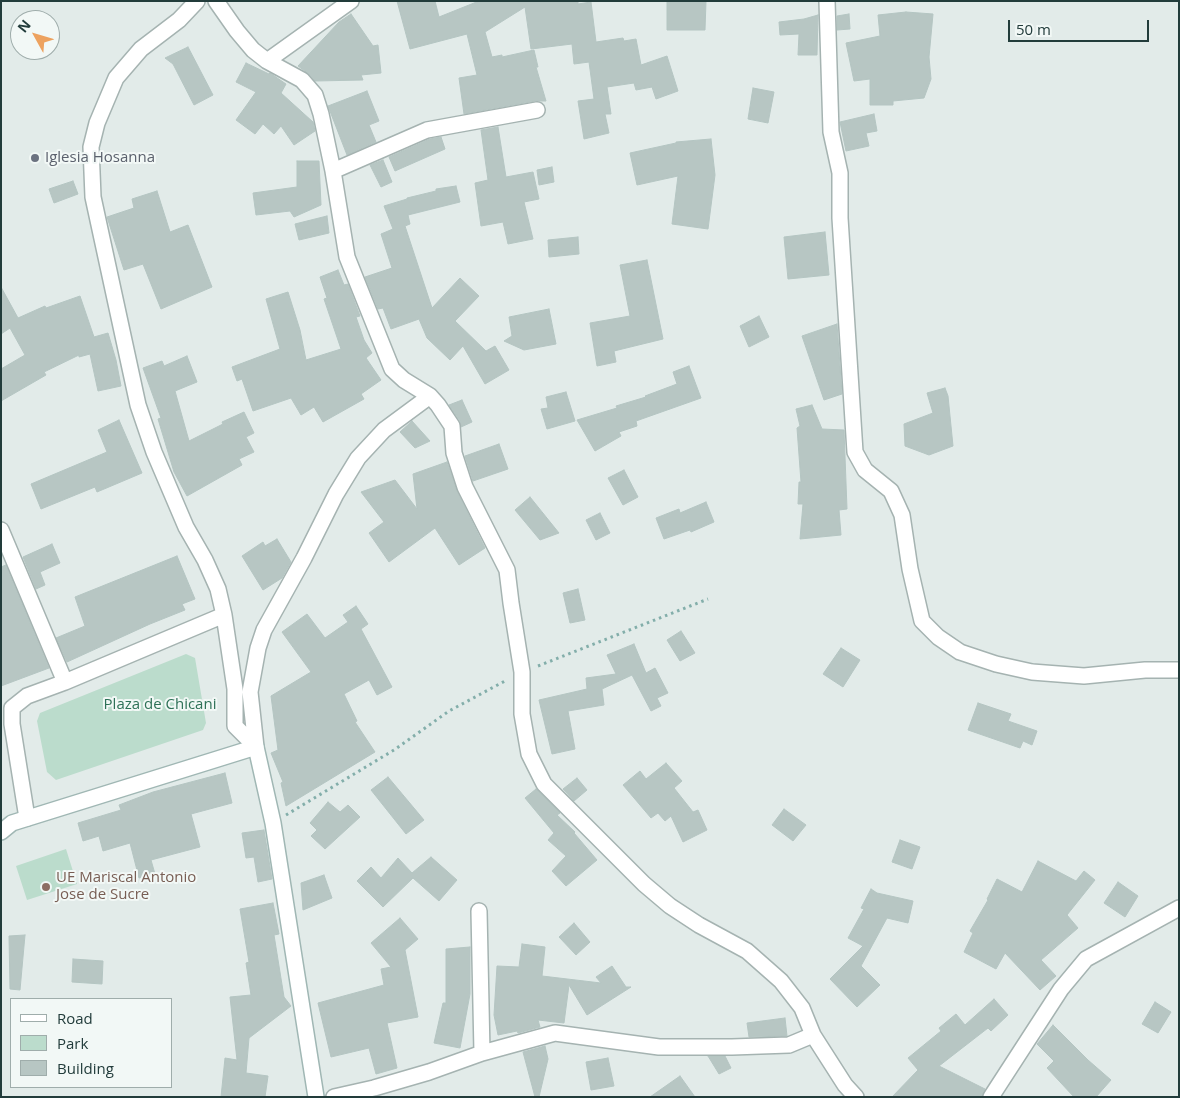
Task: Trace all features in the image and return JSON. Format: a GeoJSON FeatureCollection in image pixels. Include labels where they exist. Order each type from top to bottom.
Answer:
{"type":"FeatureCollection","features":[{"type":"Feature","properties":{"kind":"street"},"geometry":{"type":"LineString","coordinates":[[197,1],[179,20],[141,49],[116,78],[97,123],[91,147],[93,196],[138,405],[154,452],[183,519],[218,589],[224,615],[235,689],[236,726],[256,747]]}},
{"type":"Feature","properties":{"kind":"street"},"geometry":{"type":"LineString","coordinates":[[216,1],[253,50],[267,61],[302,80],[314,95],[321,114],[333,171],[347,257],[392,369],[404,380],[430,396],[452,426],[454,453],[465,487],[507,570],[522,672],[522,714],[529,754],[544,784],[637,878],[670,906],[747,952],[781,981],[802,1008],[813,1035],[845,1085],[856,1097]]}},
{"type":"Feature","properties":{"kind":"street"},"geometry":{"type":"LineString","coordinates":[[267,61],[351,1]]}},
{"type":"Feature","properties":{"kind":"street"},"geometry":{"type":"LineString","coordinates":[[827,1],[831,132],[840,174],[840,218],[855,452],[865,470],[891,491],[902,515],[910,569],[922,621],[938,637],[960,652],[996,664],[1032,672],[1084,676],[1145,670],[1179,670]]}},
{"type":"Feature","properties":{"kind":"street"},"geometry":{"type":"LineString","coordinates":[[333,171],[427,130],[537,110]]}},
{"type":"Feature","properties":{"kind":"street"},"geometry":{"type":"LineString","coordinates":[[316,1097],[273,822],[256,747],[250,692],[258,648],[264,630],[304,558],[336,494],[358,458],[384,430],[430,396]]}},
{"type":"Feature","properties":{"kind":"street"},"geometry":{"type":"LineString","coordinates":[[1,530],[65,682]]}},
{"type":"Feature","properties":{"kind":"street"},"geometry":{"type":"LineString","coordinates":[[27,818],[12,724],[12,708],[27,696],[65,682],[224,615]]}},
{"type":"Feature","properties":{"kind":"street"},"geometry":{"type":"LineString","coordinates":[[1,832],[12,823],[27,818],[256,747]]}},
{"type":"Feature","properties":{"kind":"street"},"geometry":{"type":"LineString","coordinates":[[991,1097],[1061,989],[1086,959],[1179,908]]}},
{"type":"Feature","properties":{"kind":"street"},"geometry":{"type":"LineString","coordinates":[[479,910],[482,1053]]}},
{"type":"Feature","properties":{"kind":"street"},"geometry":{"type":"LineString","coordinates":[[334,1097],[374,1088],[429,1072],[482,1053],[555,1033],[659,1047],[789,1045],[813,1035]]}},
{"type":"Feature","properties":{"kind":"path"},"geometry":{"type":"LineString","coordinates":[[273,822],[394,750],[449,711],[522,672],[708,599]]}},
{"type":"Feature","properties":{"kind":"green space","name":"Plaza de Chicani"},"geometry":{"type":"Polygon","coordinates":[[[186,654],[195,658],[206,723],[203,730],[56,780],[47,772],[37,721],[40,713],[186,654]]]}},
{"type":"Feature","properties":{"kind":"green space"},"geometry":{"type":"Polygon","coordinates":[[[66,849],[77,884],[27,900],[16,866],[66,849]]]}},
{"type":"Feature","properties":{"kind":"building"},"geometry":{"type":"Polygon","coordinates":[[[397,1],[435,1],[439,17],[479,1],[578,1],[578,4],[591,2],[596,42],[623,38],[624,41],[636,39],[641,65],[667,56],[678,91],[656,99],[652,87],[636,90],[634,83],[607,87],[611,114],[605,114],[609,133],[584,139],[578,101],[594,99],[589,62],[574,64],[572,44],[531,49],[525,7],[485,32],[492,57],[502,55],[502,57],[534,50],[538,67],[536,67],[546,101],[535,101],[464,114],[459,78],[477,75],[467,34],[410,49],[397,1]]]}},
{"type":"Feature","properties":{"kind":"building"},"geometry":{"type":"Polygon","coordinates":[[[667,1],[706,1],[705,30],[667,30],[667,1]]]}},
{"type":"Feature","properties":{"kind":"building"},"geometry":{"type":"Polygon","coordinates":[[[906,12],[933,14],[929,57],[931,79],[924,98],[893,101],[893,105],[870,105],[870,79],[854,81],[846,43],[880,36],[878,15],[906,12]]]}},
{"type":"Feature","properties":{"kind":"building"},"geometry":{"type":"Polygon","coordinates":[[[351,14],[373,46],[378,45],[381,73],[361,75],[363,80],[315,81],[298,66],[339,22],[351,14]]]}},
{"type":"Feature","properties":{"kind":"building"},"geometry":{"type":"Polygon","coordinates":[[[849,14],[850,29],[837,30],[837,16],[849,14]]]}},
{"type":"Feature","properties":{"kind":"building"},"geometry":{"type":"Polygon","coordinates":[[[818,15],[817,55],[798,55],[799,34],[780,35],[779,22],[818,15]]]}},
{"type":"Feature","properties":{"kind":"building"},"geometry":{"type":"Polygon","coordinates":[[[188,47],[213,95],[194,105],[173,64],[165,58],[188,47]]]}},
{"type":"Feature","properties":{"kind":"building"},"geometry":{"type":"Polygon","coordinates":[[[246,63],[270,73],[286,84],[281,93],[313,122],[315,131],[294,145],[281,126],[274,134],[263,124],[255,134],[236,120],[256,92],[236,82],[246,63]]]}},
{"type":"Feature","properties":{"kind":"building"},"geometry":{"type":"Polygon","coordinates":[[[753,88],[774,92],[768,123],[748,119],[753,88]]]}},
{"type":"Feature","properties":{"kind":"building"},"geometry":{"type":"Polygon","coordinates":[[[367,91],[379,121],[369,125],[376,142],[347,155],[328,106],[367,91]]]}},
{"type":"Feature","properties":{"kind":"building"},"geometry":{"type":"Polygon","coordinates":[[[874,114],[877,131],[866,133],[869,146],[846,151],[840,122],[874,114]]]}},
{"type":"Feature","properties":{"kind":"building"},"geometry":{"type":"Polygon","coordinates":[[[498,127],[506,177],[533,172],[539,199],[524,202],[533,239],[508,244],[503,222],[481,226],[475,183],[488,180],[481,130],[498,127]]]}},
{"type":"Feature","properties":{"kind":"building"},"geometry":{"type":"Polygon","coordinates":[[[441,137],[445,149],[395,171],[389,157],[430,139],[441,137]]]}},
{"type":"Feature","properties":{"kind":"building"},"geometry":{"type":"Polygon","coordinates":[[[711,139],[715,175],[708,229],[672,224],[678,176],[637,185],[630,153],[676,142],[711,139]]]}},
{"type":"Feature","properties":{"kind":"building"},"geometry":{"type":"Polygon","coordinates":[[[383,160],[392,182],[381,187],[370,165],[383,160]]]}},
{"type":"Feature","properties":{"kind":"building"},"geometry":{"type":"Polygon","coordinates":[[[297,161],[319,161],[321,205],[294,217],[290,211],[256,215],[253,193],[297,187],[297,161]]]}},
{"type":"Feature","properties":{"kind":"building"},"geometry":{"type":"Polygon","coordinates":[[[552,167],[554,182],[539,185],[537,170],[552,167]]]}},
{"type":"Feature","properties":{"kind":"building"},"geometry":{"type":"Polygon","coordinates":[[[73,181],[78,194],[54,203],[49,189],[73,181]]]}},
{"type":"Feature","properties":{"kind":"building"},"geometry":{"type":"Polygon","coordinates":[[[456,186],[460,202],[408,215],[410,224],[405,226],[432,308],[460,278],[479,296],[455,321],[486,351],[495,346],[509,370],[485,384],[463,346],[450,360],[427,338],[419,319],[391,329],[383,308],[378,309],[365,277],[392,268],[381,234],[393,229],[384,206],[436,191],[436,189],[456,186]]]}},
{"type":"Feature","properties":{"kind":"building"},"geometry":{"type":"Polygon","coordinates":[[[157,191],[170,232],[188,225],[212,287],[161,309],[143,264],[124,270],[107,217],[134,208],[132,199],[157,191]]]}},
{"type":"Feature","properties":{"kind":"building"},"geometry":{"type":"Polygon","coordinates":[[[327,216],[329,233],[299,240],[295,224],[327,216]]]}},
{"type":"Feature","properties":{"kind":"building"},"geometry":{"type":"Polygon","coordinates":[[[825,232],[829,275],[788,279],[784,237],[825,232]]]}},
{"type":"Feature","properties":{"kind":"building"},"geometry":{"type":"Polygon","coordinates":[[[578,237],[579,254],[549,257],[548,240],[578,237]]]}},
{"type":"Feature","properties":{"kind":"building"},"geometry":{"type":"Polygon","coordinates":[[[647,260],[663,339],[614,351],[616,362],[597,366],[590,323],[630,316],[620,265],[647,260]]]}},
{"type":"Feature","properties":{"kind":"building"},"geometry":{"type":"Polygon","coordinates":[[[338,270],[344,285],[348,284],[360,316],[356,317],[364,340],[372,353],[366,358],[381,380],[361,394],[364,399],[323,422],[314,407],[301,415],[291,398],[253,411],[242,379],[237,381],[232,367],[280,349],[266,299],[288,292],[300,330],[306,360],[341,349],[324,299],[327,298],[320,277],[338,270]]]}},
{"type":"Feature","properties":{"kind":"building"},"geometry":{"type":"Polygon","coordinates":[[[1,287],[18,318],[45,306],[46,308],[80,296],[94,337],[108,333],[121,386],[98,391],[90,354],[79,357],[79,355],[44,372],[46,375],[1,401],[1,369],[25,355],[10,328],[1,334],[1,287]]]}},
{"type":"Feature","properties":{"kind":"building"},"geometry":{"type":"Polygon","coordinates":[[[549,309],[556,344],[524,350],[504,341],[512,336],[509,317],[549,309]]]}},
{"type":"Feature","properties":{"kind":"building"},"geometry":{"type":"Polygon","coordinates":[[[759,316],[769,337],[749,347],[740,326],[759,316]]]}},
{"type":"Feature","properties":{"kind":"building"},"geometry":{"type":"Polygon","coordinates":[[[837,324],[842,394],[824,400],[802,336],[837,324]]]}},
{"type":"Feature","properties":{"kind":"building"},"geometry":{"type":"Polygon","coordinates":[[[187,356],[197,382],[175,391],[189,441],[244,412],[254,433],[246,437],[254,452],[239,459],[242,465],[187,496],[174,472],[158,419],[161,418],[143,368],[162,361],[164,366],[187,356]]]}},
{"type":"Feature","properties":{"kind":"building"},"geometry":{"type":"Polygon","coordinates":[[[689,366],[701,398],[636,421],[637,426],[619,432],[621,436],[595,451],[577,420],[617,408],[616,406],[646,397],[677,384],[673,372],[689,366]]]}},
{"type":"Feature","properties":{"kind":"building"},"geometry":{"type":"Polygon","coordinates":[[[945,388],[948,396],[953,446],[929,455],[905,446],[904,424],[933,413],[927,393],[945,388]]]}},
{"type":"Feature","properties":{"kind":"building"},"geometry":{"type":"Polygon","coordinates":[[[566,392],[575,421],[547,429],[541,409],[548,408],[546,397],[566,392]]]}},
{"type":"Feature","properties":{"kind":"building"},"geometry":{"type":"Polygon","coordinates":[[[462,400],[472,422],[461,427],[460,421],[449,405],[462,400]]]}},
{"type":"Feature","properties":{"kind":"building"},"geometry":{"type":"Polygon","coordinates":[[[812,405],[822,429],[844,430],[847,509],[839,510],[841,535],[800,539],[803,504],[798,504],[799,482],[801,482],[797,428],[800,426],[796,409],[812,405]]]}},
{"type":"Feature","properties":{"kind":"building"},"geometry":{"type":"Polygon","coordinates":[[[119,420],[142,473],[97,492],[95,487],[41,509],[31,484],[107,452],[98,430],[119,420]]]}},
{"type":"Feature","properties":{"kind":"building"},"geometry":{"type":"Polygon","coordinates":[[[412,421],[430,441],[415,448],[400,432],[412,421]]]}},
{"type":"Feature","properties":{"kind":"building"},"geometry":{"type":"Polygon","coordinates":[[[499,444],[508,469],[473,481],[465,456],[499,444]]]}},
{"type":"Feature","properties":{"kind":"building"},"geometry":{"type":"Polygon","coordinates":[[[447,462],[457,491],[485,548],[459,565],[435,528],[389,562],[369,533],[384,522],[361,492],[395,480],[417,509],[413,474],[447,462]]]}},
{"type":"Feature","properties":{"kind":"building"},"geometry":{"type":"Polygon","coordinates":[[[624,470],[638,497],[623,505],[608,478],[624,470]]]}},
{"type":"Feature","properties":{"kind":"building"},"geometry":{"type":"Polygon","coordinates":[[[530,497],[559,533],[540,540],[515,510],[530,497]]]}},
{"type":"Feature","properties":{"kind":"building"},"geometry":{"type":"Polygon","coordinates":[[[706,502],[714,522],[691,532],[690,530],[664,539],[656,518],[679,509],[680,513],[706,502]]]}},
{"type":"Feature","properties":{"kind":"building"},"geometry":{"type":"Polygon","coordinates":[[[600,513],[610,533],[596,540],[586,520],[600,513]]]}},
{"type":"Feature","properties":{"kind":"building"},"geometry":{"type":"Polygon","coordinates":[[[277,539],[291,562],[282,578],[263,590],[242,556],[263,542],[265,546],[277,539]]]}},
{"type":"Feature","properties":{"kind":"building"},"geometry":{"type":"Polygon","coordinates":[[[52,544],[60,563],[40,572],[45,585],[36,589],[23,557],[52,544]]]}},
{"type":"Feature","properties":{"kind":"building"},"geometry":{"type":"Polygon","coordinates":[[[177,556],[195,599],[182,604],[185,610],[67,662],[56,638],[85,626],[75,597],[177,556]]]}},
{"type":"Feature","properties":{"kind":"building"},"geometry":{"type":"Polygon","coordinates":[[[6,565],[49,668],[1,686],[1,567],[6,565]]]}},
{"type":"Feature","properties":{"kind":"building"},"geometry":{"type":"Polygon","coordinates":[[[578,589],[585,620],[570,623],[563,593],[578,589]]]}},
{"type":"Feature","properties":{"kind":"building"},"geometry":{"type":"Polygon","coordinates":[[[356,606],[368,624],[361,629],[392,687],[377,695],[369,680],[344,694],[357,721],[355,722],[375,752],[286,806],[281,783],[283,782],[271,753],[278,750],[271,696],[311,672],[282,632],[307,614],[325,638],[348,622],[343,615],[356,606]]]}},
{"type":"Feature","properties":{"kind":"building"},"geometry":{"type":"Polygon","coordinates":[[[681,631],[695,653],[680,661],[667,640],[681,631]]]}},
{"type":"Feature","properties":{"kind":"building"},"geometry":{"type":"Polygon","coordinates":[[[634,644],[646,673],[655,668],[668,693],[657,698],[661,706],[651,711],[632,675],[602,689],[604,705],[568,711],[575,749],[552,754],[539,700],[587,689],[586,678],[616,674],[607,655],[634,644]]]}},
{"type":"Feature","properties":{"kind":"building"},"geometry":{"type":"Polygon","coordinates":[[[841,648],[860,660],[843,687],[823,674],[841,648]]]}},
{"type":"Feature","properties":{"kind":"building"},"geometry":{"type":"Polygon","coordinates":[[[978,703],[1011,714],[1008,721],[1037,731],[1032,745],[1023,741],[1020,748],[968,730],[978,703]]]}},
{"type":"Feature","properties":{"kind":"building"},"geometry":{"type":"Polygon","coordinates":[[[666,763],[682,781],[674,788],[693,812],[698,810],[707,830],[683,842],[671,816],[665,821],[658,813],[651,818],[623,785],[640,771],[646,779],[666,763]]]}},
{"type":"Feature","properties":{"kind":"building"},"geometry":{"type":"Polygon","coordinates":[[[225,773],[232,803],[191,814],[200,847],[151,860],[155,874],[139,878],[130,843],[103,851],[99,836],[83,841],[78,823],[121,810],[119,805],[153,792],[225,773]]]}},
{"type":"Feature","properties":{"kind":"building"},"geometry":{"type":"Polygon","coordinates":[[[388,777],[424,820],[406,834],[371,790],[388,777]]]}},
{"type":"Feature","properties":{"kind":"building"},"geometry":{"type":"Polygon","coordinates":[[[577,778],[587,790],[574,801],[563,789],[577,778]]]}},
{"type":"Feature","properties":{"kind":"building"},"geometry":{"type":"Polygon","coordinates":[[[536,789],[560,813],[557,815],[575,832],[597,860],[566,886],[552,871],[566,856],[548,840],[554,833],[525,798],[536,789]]]}},
{"type":"Feature","properties":{"kind":"building"},"geometry":{"type":"Polygon","coordinates":[[[328,802],[340,812],[348,805],[360,817],[325,849],[311,836],[317,830],[310,823],[328,802]]]}},
{"type":"Feature","properties":{"kind":"building"},"geometry":{"type":"Polygon","coordinates":[[[784,809],[806,825],[793,841],[772,825],[784,809]]]}},
{"type":"Feature","properties":{"kind":"building"},"geometry":{"type":"Polygon","coordinates":[[[264,830],[272,879],[258,882],[254,857],[246,858],[242,833],[264,830]]]}},
{"type":"Feature","properties":{"kind":"building"},"geometry":{"type":"Polygon","coordinates":[[[900,840],[920,847],[912,869],[892,862],[900,840]]]}},
{"type":"Feature","properties":{"kind":"building"},"geometry":{"type":"Polygon","coordinates":[[[431,857],[457,880],[439,901],[413,878],[383,907],[357,881],[371,867],[381,878],[398,858],[412,873],[431,857]]]}},
{"type":"Feature","properties":{"kind":"building"},"geometry":{"type":"Polygon","coordinates":[[[1038,861],[1076,881],[1084,871],[1095,880],[1067,915],[1078,928],[1041,960],[1056,976],[1040,990],[1005,953],[996,969],[964,952],[973,933],[970,931],[988,900],[997,879],[1022,892],[1038,861]]]}},
{"type":"Feature","properties":{"kind":"building"},"geometry":{"type":"Polygon","coordinates":[[[324,875],[332,898],[303,910],[301,883],[324,875]]]}},
{"type":"Feature","properties":{"kind":"building"},"geometry":{"type":"Polygon","coordinates":[[[1118,882],[1138,896],[1125,917],[1104,903],[1118,882]]]}},
{"type":"Feature","properties":{"kind":"building"},"geometry":{"type":"Polygon","coordinates":[[[871,889],[877,893],[913,901],[908,923],[887,918],[861,966],[880,985],[857,1007],[830,979],[863,946],[848,938],[864,909],[861,908],[871,889]]]}},
{"type":"Feature","properties":{"kind":"building"},"geometry":{"type":"Polygon","coordinates":[[[273,903],[279,934],[274,935],[284,997],[291,1006],[249,1038],[246,1073],[268,1076],[265,1097],[221,1097],[225,1058],[237,1060],[230,997],[251,995],[246,963],[249,962],[240,909],[273,903]]]}},
{"type":"Feature","properties":{"kind":"building"},"geometry":{"type":"Polygon","coordinates":[[[400,918],[418,939],[405,950],[418,1017],[387,1023],[397,1068],[376,1074],[369,1048],[331,1057],[318,1003],[384,985],[381,969],[391,967],[371,943],[400,918]]]}},
{"type":"Feature","properties":{"kind":"building"},"geometry":{"type":"Polygon","coordinates":[[[574,923],[590,942],[576,955],[559,937],[574,923]]]}},
{"type":"Feature","properties":{"kind":"building"},"geometry":{"type":"Polygon","coordinates":[[[25,935],[20,990],[10,989],[9,936],[25,935]]]}},
{"type":"Feature","properties":{"kind":"building"},"geometry":{"type":"Polygon","coordinates":[[[522,944],[545,947],[542,976],[601,983],[596,977],[612,966],[626,987],[631,987],[587,1015],[569,985],[564,1023],[538,1020],[540,1027],[518,1033],[517,1031],[498,1035],[494,1015],[497,966],[519,967],[522,944]]]}},
{"type":"Feature","properties":{"kind":"building"},"geometry":{"type":"Polygon","coordinates":[[[470,947],[470,994],[460,1048],[434,1043],[443,1003],[446,1003],[446,949],[470,947]]]}},
{"type":"Feature","properties":{"kind":"building"},"geometry":{"type":"Polygon","coordinates":[[[73,959],[103,961],[102,984],[72,982],[73,959]]]}},
{"type":"Feature","properties":{"kind":"building"},"geometry":{"type":"Polygon","coordinates":[[[994,999],[1008,1015],[991,1031],[988,1028],[939,1066],[985,1089],[982,1097],[892,1097],[918,1070],[908,1058],[941,1031],[939,1028],[956,1014],[965,1025],[994,999]]]}},
{"type":"Feature","properties":{"kind":"building"},"geometry":{"type":"Polygon","coordinates":[[[1155,1002],[1171,1012],[1158,1033],[1142,1024],[1155,1002]]]}},
{"type":"Feature","properties":{"kind":"building"},"geometry":{"type":"Polygon","coordinates":[[[785,1018],[787,1036],[749,1037],[747,1023],[785,1018]]]}},
{"type":"Feature","properties":{"kind":"building"},"geometry":{"type":"Polygon","coordinates":[[[1053,1025],[1111,1080],[1096,1097],[1074,1097],[1047,1068],[1054,1061],[1037,1044],[1053,1025]]]}},
{"type":"Feature","properties":{"kind":"building"},"geometry":{"type":"Polygon","coordinates":[[[545,1046],[548,1059],[539,1097],[535,1097],[523,1052],[545,1046]]]}},
{"type":"Feature","properties":{"kind":"building"},"geometry":{"type":"Polygon","coordinates":[[[708,1056],[725,1056],[731,1068],[719,1074],[708,1056]]]}},
{"type":"Feature","properties":{"kind":"building"},"geometry":{"type":"Polygon","coordinates":[[[608,1058],[614,1086],[591,1090],[586,1062],[608,1058]]]}},
{"type":"Feature","properties":{"kind":"building"},"geometry":{"type":"Polygon","coordinates":[[[680,1076],[695,1097],[650,1097],[680,1076]]]}},
{"type":"Feature","properties":{"kind":"place","name":"Iglesia Hosanna"},"geometry":{"type":"Point","coordinates":[35,158]}},
{"type":"Feature","properties":{"kind":"place","name":"UE Mariscal Antonio Jose de Sucre"},"geometry":{"type":"Point","coordinates":[46,887]}}]}
